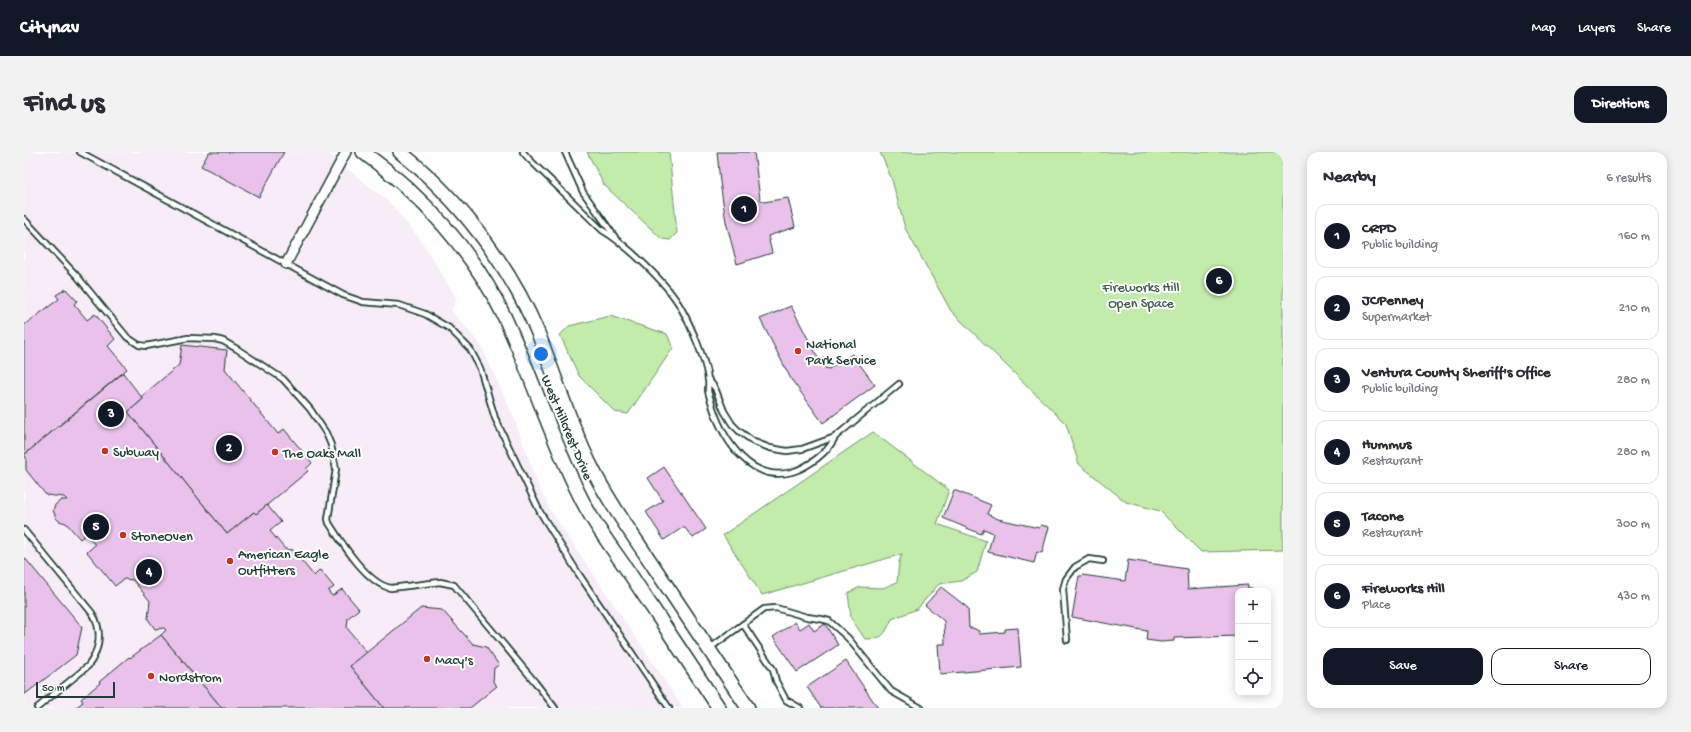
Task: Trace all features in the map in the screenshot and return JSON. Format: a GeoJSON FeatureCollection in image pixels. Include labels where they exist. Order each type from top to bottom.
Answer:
{"type":"FeatureCollection","features":[{"type":"Feature","properties":{"kind":"main road","name":"West Hillcrest Drive"},"geometry":{"type":"LineString","coordinates":[[363,152],[392,175],[422,202],[454,238],[491,292],[517,345],[553,437],[582,500],[719,708]]}},
{"type":"Feature","properties":{"kind":"main road","name":"West Hillcrest Drive"},"geometry":{"type":"LineString","coordinates":[[400,152],[428,176],[469,220],[491,249],[507,274],[523,301],[537,332],[592,469],[623,521],[748,708]]}},
{"type":"Feature","properties":{"kind":"street"},"geometry":{"type":"LineString","coordinates":[[286,264],[346,152]]}},
{"type":"Feature","properties":{"kind":"lane"},"geometry":{"type":"LineString","coordinates":[[80,152],[352,299],[363,302],[399,305],[437,319],[449,328],[470,349],[480,368],[495,418],[540,512],[578,573],[669,708]]}},
{"type":"Feature","properties":{"kind":"lane"},"geometry":{"type":"LineString","coordinates":[[524,152],[529,159],[602,230],[616,238]]}},
{"type":"Feature","properties":{"kind":"lane"},"geometry":{"type":"LineString","coordinates":[[565,152],[583,192],[616,238],[659,280],[680,307],[692,328],[708,379],[708,392],[717,420],[726,437],[741,458],[761,470],[782,473],[803,467],[815,460],[832,443],[835,436]]}},
{"type":"Feature","properties":{"kind":"lane"},"geometry":{"type":"LineString","coordinates":[[24,219],[77,276],[127,337],[138,344],[146,346],[188,338],[215,339],[223,341],[237,349],[283,379],[310,409],[326,433],[331,445],[335,458],[336,469],[328,520],[329,524],[346,549],[377,583],[384,587],[391,588],[440,582],[454,585],[555,708]]}},
{"type":"Feature","properties":{"kind":"lane"},"geometry":{"type":"LineString","coordinates":[[708,379],[715,388],[724,411],[732,424],[754,442],[770,448],[786,451],[802,450],[835,436],[899,384]]}},
{"type":"Feature","properties":{"kind":"lane"},"geometry":{"type":"LineString","coordinates":[[24,530],[92,613],[98,622],[100,632],[97,650],[93,660],[88,666],[37,708]]}},
{"type":"Feature","properties":{"kind":"lane"},"geometry":{"type":"LineString","coordinates":[[1067,640],[1063,589],[1066,579],[1075,567],[1089,559],[1103,561]]}},
{"type":"Feature","properties":{"kind":"lane"},"geometry":{"type":"LineString","coordinates":[[708,649],[764,609],[770,607],[829,621],[848,638],[891,691],[921,708]]}},
{"type":"Feature","properties":{"kind":"lane"},"geometry":{"type":"LineString","coordinates":[[743,624],[773,670],[776,681],[786,700],[800,708]]}},
{"type":"Feature","properties":{"kind":"shaded area","name":"The Oaks Mall"},"geometry":{"type":"Polygon","coordinates":[[[24,152],[326,152],[389,202],[420,239],[457,299],[451,310],[481,345],[515,420],[538,485],[549,508],[683,708],[24,708],[24,152]]]}},
{"type":"Feature","properties":{"kind":"green space"},"geometry":{"type":"Polygon","coordinates":[[[587,152],[669,152],[677,233],[670,240],[662,239],[604,185],[587,152]]]}},
{"type":"Feature","properties":{"kind":"green space","name":"Fireworks Hill Open Space"},"geometry":{"type":"Polygon","coordinates":[[[880,152],[1283,152],[1283,550],[1201,552],[1160,511],[1126,502],[1079,464],[1066,424],[951,311],[905,228],[892,180],[880,152]]]}},
{"type":"Feature","properties":{"kind":"green space"},"geometry":{"type":"Polygon","coordinates":[[[610,316],[667,334],[673,348],[628,414],[615,412],[579,376],[560,335],[569,326],[610,316]]]}},
{"type":"Feature","properties":{"kind":"green space"},"geometry":{"type":"Polygon","coordinates":[[[873,432],[949,490],[937,524],[986,541],[977,572],[961,581],[939,584],[917,609],[892,619],[883,635],[876,638],[865,639],[851,618],[848,593],[860,587],[883,588],[897,582],[899,562],[902,554],[762,595],[723,535],[873,432]]]}},
{"type":"Feature","properties":{"kind":"building"},"geometry":{"type":"Polygon","coordinates":[[[209,152],[284,152],[259,197],[201,166],[209,152]]]}},
{"type":"Feature","properties":{"kind":"building"},"geometry":{"type":"Polygon","coordinates":[[[717,152],[754,152],[760,199],[764,202],[788,198],[795,227],[768,236],[772,253],[737,264],[726,222],[717,152]]]}},
{"type":"Feature","properties":{"kind":"building"},"geometry":{"type":"Polygon","coordinates":[[[66,289],[77,301],[74,304],[87,320],[95,314],[115,339],[108,346],[127,369],[24,455],[24,325],[59,299],[56,295],[66,289]]]}},
{"type":"Feature","properties":{"kind":"building"},"geometry":{"type":"Polygon","coordinates":[[[791,306],[817,356],[825,368],[829,369],[852,354],[875,385],[823,423],[791,379],[760,319],[791,306]]]}},
{"type":"Feature","properties":{"kind":"building"},"geometry":{"type":"Polygon","coordinates":[[[182,345],[227,350],[225,369],[278,434],[284,429],[312,463],[306,469],[308,471],[256,514],[254,512],[227,534],[128,412],[143,399],[142,396],[179,365],[182,345]]]}},
{"type":"Feature","properties":{"kind":"building"},"geometry":{"type":"Polygon","coordinates":[[[123,373],[143,399],[128,412],[227,534],[254,512],[256,514],[267,505],[281,522],[270,531],[285,549],[293,550],[314,576],[320,570],[334,587],[328,591],[332,596],[342,589],[359,609],[348,618],[347,628],[367,653],[350,666],[384,708],[222,708],[161,635],[166,630],[164,628],[155,629],[148,619],[150,601],[133,580],[124,579],[115,586],[87,552],[95,545],[86,534],[80,539],[66,523],[59,521],[56,518],[53,510],[55,505],[61,500],[67,500],[64,497],[46,495],[26,470],[26,457],[24,455],[123,373]]]}},
{"type":"Feature","properties":{"kind":"building"},"geometry":{"type":"Polygon","coordinates":[[[664,467],[706,529],[693,538],[685,528],[682,528],[664,540],[646,512],[663,501],[648,478],[664,467]]]}},
{"type":"Feature","properties":{"kind":"building"},"geometry":{"type":"Polygon","coordinates":[[[954,490],[991,505],[987,514],[998,519],[1039,528],[1041,525],[1049,527],[1042,553],[1037,552],[1034,563],[988,552],[993,533],[984,529],[981,534],[943,518],[954,490]]]}},
{"type":"Feature","properties":{"kind":"building"},"geometry":{"type":"Polygon","coordinates":[[[24,557],[82,627],[76,655],[24,695],[24,557]]]}},
{"type":"Feature","properties":{"kind":"building"},"geometry":{"type":"Polygon","coordinates":[[[1128,560],[1187,569],[1188,589],[1248,585],[1248,588],[1235,588],[1235,636],[1174,638],[1174,641],[1161,642],[1146,640],[1147,631],[1072,617],[1079,576],[1082,575],[1125,581],[1128,560]]]}},
{"type":"Feature","properties":{"kind":"building"},"geometry":{"type":"Polygon","coordinates":[[[941,587],[968,608],[969,628],[979,631],[979,634],[1005,632],[1005,629],[1018,628],[1021,667],[940,674],[938,644],[945,644],[944,621],[925,605],[941,587]]]}},
{"type":"Feature","properties":{"kind":"building","name":"Macy's"},"geometry":{"type":"Polygon","coordinates":[[[421,608],[442,610],[473,644],[486,647],[499,665],[494,668],[493,682],[497,686],[470,708],[384,708],[350,666],[421,608]]]}},
{"type":"Feature","properties":{"kind":"building"},"geometry":{"type":"Polygon","coordinates":[[[795,622],[800,629],[809,623],[814,631],[825,624],[838,645],[797,672],[773,637],[795,622]]]}},
{"type":"Feature","properties":{"kind":"building","name":"Nordstrom"},"geometry":{"type":"Polygon","coordinates":[[[161,635],[222,708],[75,708],[83,702],[81,699],[100,683],[99,682],[129,657],[130,658],[161,635]]]}},
{"type":"Feature","properties":{"kind":"building"},"geometry":{"type":"Polygon","coordinates":[[[846,661],[878,708],[821,708],[807,687],[846,661]]]}},
{"type":"Feature","properties":{"kind":"place","name":"CRPD"},"geometry":{"type":"Point","coordinates":[744,209]}},
{"type":"Feature","properties":{"kind":"place","name":"Fireworks Hill"},"geometry":{"type":"Point","coordinates":[1219,281]}},
{"type":"Feature","properties":{"kind":"place","name":"National Park Service"},"geometry":{"type":"Point","coordinates":[798,351]}},
{"type":"Feature","properties":{"kind":"place","name":"Ventura County Sheriff's Office"},"geometry":{"type":"Point","coordinates":[111,414]}},
{"type":"Feature","properties":{"kind":"place","name":"JCPenney"},"geometry":{"type":"Point","coordinates":[229,448]}},
{"type":"Feature","properties":{"kind":"place","name":"Subway"},"geometry":{"type":"Point","coordinates":[105,451]}},
{"type":"Feature","properties":{"kind":"place","name":"The Oaks Mall"},"geometry":{"type":"Point","coordinates":[275,452]}},
{"type":"Feature","properties":{"kind":"place","name":"Tacone"},"geometry":{"type":"Point","coordinates":[96,527]}},
{"type":"Feature","properties":{"kind":"place","name":"StoneOven"},"geometry":{"type":"Point","coordinates":[123,535]}},
{"type":"Feature","properties":{"kind":"place","name":"American Eagle Outfitters"},"geometry":{"type":"Point","coordinates":[230,561]}},
{"type":"Feature","properties":{"kind":"place","name":"Hummus"},"geometry":{"type":"Point","coordinates":[149,572]}},
{"type":"Feature","properties":{"kind":"place","name":"Macy's"},"geometry":{"type":"Point","coordinates":[427,659]}},
{"type":"Feature","properties":{"kind":"place","name":"Nordstrom"},"geometry":{"type":"Point","coordinates":[151,676]}}]}
